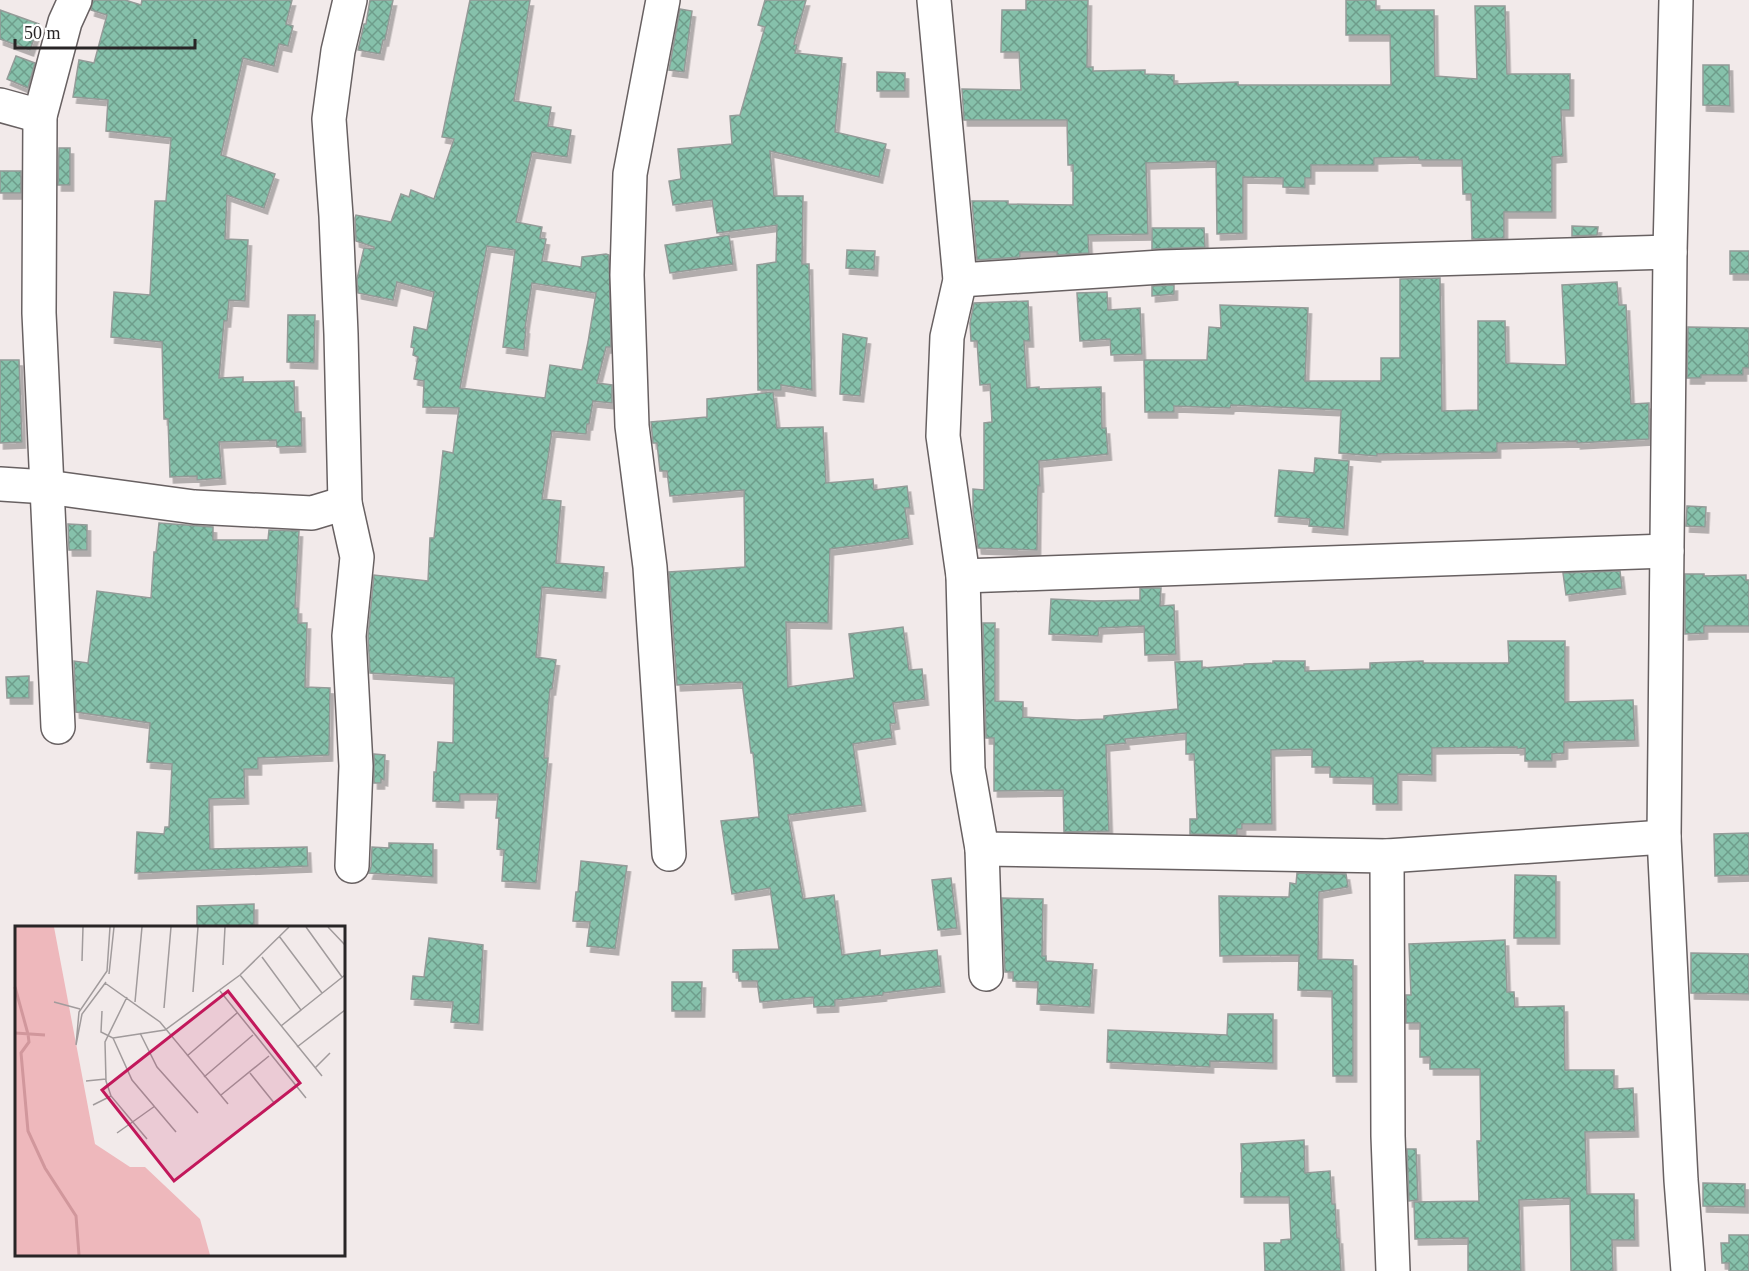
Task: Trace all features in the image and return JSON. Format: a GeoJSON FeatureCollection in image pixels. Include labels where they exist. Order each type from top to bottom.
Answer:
{"type":"FeatureCollection","features":[{"type":"Feature","properties":{"kind":"street"},"geometry":{"type":"LineString","coordinates":[[58,728],[39,313],[40,116],[65,22],[75,0]]}},
{"type":"Feature","properties":{"kind":"street"},"geometry":{"type":"LineString","coordinates":[[350,0],[338,51],[329,119],[341,334],[345,503],[357,557],[349,636],[356,766],[352,866]]}},
{"type":"Feature","properties":{"kind":"street"},"geometry":{"type":"LineString","coordinates":[[663,0],[630,174],[627,275],[632,426],[650,567],[669,854]]}},
{"type":"Feature","properties":{"kind":"street"},"geometry":{"type":"LineString","coordinates":[[934,0],[960,280],[948,337],[943,436],[963,576],[968,769],[982,849],[986,974]]}},
{"type":"Feature","properties":{"kind":"street"},"geometry":{"type":"LineString","coordinates":[[1676,0],[1670,252],[1664,837],[1681,1180],[1688,1271]]}},
{"type":"Feature","properties":{"kind":"street"},"geometry":{"type":"LineString","coordinates":[[0,105],[40,116]]}},
{"type":"Feature","properties":{"kind":"street"},"geometry":{"type":"LineString","coordinates":[[960,280],[1161,267],[1670,252]]}},
{"type":"Feature","properties":{"kind":"street"},"geometry":{"type":"LineString","coordinates":[[0,484],[47,487],[194,507],[301,513],[312,513],[345,503]]}},
{"type":"Feature","properties":{"kind":"street"},"geometry":{"type":"LineString","coordinates":[[963,576],[1667,551]]}},
{"type":"Feature","properties":{"kind":"street"},"geometry":{"type":"LineString","coordinates":[[982,849],[1386,856],[1664,837]]}},
{"type":"Feature","properties":{"kind":"street"},"geometry":{"type":"LineString","coordinates":[[1386,856],[1388,1136],[1393,1271]]}},
{"type":"Feature","properties":{"kind":"building"},"geometry":{"type":"Polygon","coordinates":[[[93,0],[125,0],[141,5],[142,0],[292,0],[286,24],[293,26],[288,46],[279,44],[274,66],[243,58],[221,155],[275,174],[264,208],[227,195],[225,239],[248,240],[245,301],[229,300],[227,321],[224,321],[219,378],[243,377],[243,382],[294,381],[295,412],[301,412],[302,446],[277,447],[276,440],[219,442],[222,478],[197,480],[197,476],[170,477],[168,419],[164,419],[162,342],[111,337],[114,292],[150,295],[155,201],[166,201],[171,138],[106,131],[108,100],[73,97],[79,60],[94,63],[107,15],[91,10],[93,0]]]}},
{"type":"Feature","properties":{"kind":"building"},"geometry":{"type":"Polygon","coordinates":[[[370,0],[393,0],[380,54],[358,50],[370,0]]]}},
{"type":"Feature","properties":{"kind":"building"},"geometry":{"type":"Polygon","coordinates":[[[470,0],[530,0],[514,101],[551,107],[548,126],[571,130],[567,157],[532,152],[516,222],[542,227],[540,238],[546,239],[542,261],[581,267],[582,257],[609,255],[611,347],[606,347],[597,383],[612,385],[612,403],[593,401],[586,434],[552,431],[542,499],[561,501],[556,563],[604,567],[602,592],[542,587],[536,657],[556,660],[552,689],[550,689],[544,758],[548,758],[536,883],[502,881],[504,850],[497,849],[498,794],[460,794],[460,802],[433,801],[438,742],[453,743],[454,678],[370,673],[368,636],[374,575],[428,581],[430,538],[434,538],[443,451],[453,453],[459,408],[423,407],[424,381],[414,379],[418,357],[413,355],[414,348],[411,347],[414,327],[427,330],[434,292],[397,282],[393,300],[358,293],[357,279],[364,248],[374,249],[374,247],[356,241],[355,218],[356,215],[391,222],[401,194],[409,197],[411,190],[434,199],[454,139],[442,137],[470,0]],[[487,246],[460,388],[545,398],[550,365],[582,370],[596,293],[532,283],[524,350],[503,347],[515,250],[487,246]]]}},
{"type":"Feature","properties":{"kind":"building"},"geometry":{"type":"Polygon","coordinates":[[[765,0],[806,0],[794,44],[797,45],[795,53],[842,58],[835,132],[886,144],[879,177],[770,151],[774,196],[803,196],[802,264],[809,264],[812,390],[781,385],[781,390],[758,390],[757,265],[776,262],[777,225],[717,233],[712,200],[673,205],[669,181],[681,179],[678,149],[732,144],[730,116],[740,115],[765,27],[758,25],[765,0]]]}},
{"type":"Feature","properties":{"kind":"building"},"geometry":{"type":"Polygon","coordinates":[[[1026,0],[1088,0],[1087,67],[1093,67],[1093,71],[1145,70],[1145,74],[1174,75],[1174,84],[1238,82],[1238,85],[1391,85],[1390,35],[1346,35],[1346,0],[1376,0],[1376,10],[1434,10],[1435,76],[1477,79],[1475,6],[1505,6],[1507,74],[1570,74],[1570,110],[1561,110],[1563,156],[1552,157],[1552,212],[1504,212],[1504,238],[1472,239],[1471,194],[1463,194],[1462,160],[1419,160],[1418,157],[1374,158],[1374,165],[1311,165],[1311,178],[1305,178],[1305,188],[1283,187],[1283,178],[1243,177],[1243,233],[1217,234],[1216,161],[1146,163],[1148,234],[1088,235],[1089,253],[1057,255],[1057,252],[1020,252],[1020,257],[977,260],[972,201],[1073,205],[1073,165],[1068,165],[1067,120],[964,120],[962,89],[1021,90],[1019,52],[1001,52],[1002,10],[1026,10],[1026,0]]]}},
{"type":"Feature","properties":{"kind":"building"},"geometry":{"type":"Polygon","coordinates":[[[680,9],[692,11],[684,72],[669,70],[680,9]]]}},
{"type":"Feature","properties":{"kind":"building"},"geometry":{"type":"Polygon","coordinates":[[[0,10],[39,24],[30,50],[0,39],[0,10]]]}},
{"type":"Feature","properties":{"kind":"building"},"geometry":{"type":"Polygon","coordinates":[[[16,56],[35,63],[28,88],[7,79],[16,56]]]}},
{"type":"Feature","properties":{"kind":"building"},"geometry":{"type":"Polygon","coordinates":[[[1703,65],[1729,65],[1730,106],[1703,105],[1703,65]]]}},
{"type":"Feature","properties":{"kind":"building"},"geometry":{"type":"Polygon","coordinates":[[[877,72],[905,73],[905,91],[877,91],[877,72]]]}},
{"type":"Feature","properties":{"kind":"building"},"geometry":{"type":"Polygon","coordinates":[[[59,148],[70,148],[70,185],[58,185],[59,148]]]}},
{"type":"Feature","properties":{"kind":"building"},"geometry":{"type":"Polygon","coordinates":[[[0,171],[21,171],[21,193],[0,193],[0,171]]]}},
{"type":"Feature","properties":{"kind":"building"},"geometry":{"type":"Polygon","coordinates":[[[1572,226],[1598,227],[1597,235],[1572,236],[1572,226]]]}},
{"type":"Feature","properties":{"kind":"building"},"geometry":{"type":"Polygon","coordinates":[[[1152,228],[1204,228],[1205,247],[1152,249],[1152,228]]]}},
{"type":"Feature","properties":{"kind":"building"},"geometry":{"type":"Polygon","coordinates":[[[729,235],[733,264],[670,273],[665,245],[729,235]]]}},
{"type":"Feature","properties":{"kind":"building"},"geometry":{"type":"Polygon","coordinates":[[[847,250],[875,251],[874,270],[846,268],[847,250]]]}},
{"type":"Feature","properties":{"kind":"building"},"geometry":{"type":"Polygon","coordinates":[[[1730,251],[1749,251],[1749,274],[1730,274],[1730,251]]]}},
{"type":"Feature","properties":{"kind":"building"},"geometry":{"type":"Polygon","coordinates":[[[1440,278],[1442,411],[1478,410],[1478,321],[1505,321],[1506,363],[1566,365],[1562,285],[1617,282],[1619,305],[1626,305],[1631,404],[1649,403],[1649,439],[1577,443],[1577,441],[1497,443],[1497,452],[1377,454],[1377,456],[1339,453],[1341,410],[1231,405],[1230,408],[1174,406],[1174,412],[1145,412],[1144,360],[1207,360],[1209,327],[1221,328],[1220,305],[1308,308],[1305,381],[1381,381],[1381,358],[1400,358],[1400,279],[1440,278]]]}},
{"type":"Feature","properties":{"kind":"building"},"geometry":{"type":"Polygon","coordinates":[[[1174,285],[1174,294],[1152,296],[1152,286],[1174,285]]]}},
{"type":"Feature","properties":{"kind":"building"},"geometry":{"type":"Polygon","coordinates":[[[1107,292],[1108,310],[1140,308],[1142,354],[1111,355],[1110,339],[1080,341],[1077,293],[1107,292]]]}},
{"type":"Feature","properties":{"kind":"building"},"geometry":{"type":"Polygon","coordinates":[[[1028,301],[1030,341],[1024,341],[1027,388],[1101,387],[1102,428],[1106,428],[1108,454],[1039,461],[1037,550],[978,548],[973,511],[973,489],[984,490],[984,423],[992,422],[990,384],[980,385],[977,341],[971,341],[970,323],[974,303],[1028,301]]]}},
{"type":"Feature","properties":{"kind":"building"},"geometry":{"type":"Polygon","coordinates":[[[288,315],[315,315],[314,363],[287,362],[288,315]]]}},
{"type":"Feature","properties":{"kind":"building"},"geometry":{"type":"Polygon","coordinates":[[[1688,327],[1749,328],[1749,368],[1743,368],[1743,375],[1701,375],[1701,378],[1687,378],[1688,327]]]}},
{"type":"Feature","properties":{"kind":"building"},"geometry":{"type":"Polygon","coordinates":[[[843,334],[867,338],[860,396],[840,394],[843,334]]]}},
{"type":"Feature","properties":{"kind":"building"},"geometry":{"type":"Polygon","coordinates":[[[0,360],[19,360],[22,442],[0,443],[0,360]]]}},
{"type":"Feature","properties":{"kind":"building"},"geometry":{"type":"Polygon","coordinates":[[[773,392],[777,428],[823,427],[826,483],[873,479],[874,490],[907,486],[910,508],[905,508],[909,538],[830,549],[828,623],[786,622],[788,687],[854,678],[849,634],[903,627],[909,670],[922,669],[925,699],[893,703],[896,723],[890,724],[892,738],[853,744],[862,805],[788,815],[803,899],[834,895],[842,955],[880,950],[880,956],[937,950],[941,986],[835,1000],[835,1006],[814,1007],[813,997],[760,1002],[757,981],[739,981],[738,972],[733,972],[733,950],[779,949],[770,888],[732,894],[721,821],[759,817],[753,753],[751,753],[742,682],[677,685],[669,572],[745,567],[744,490],[670,496],[667,471],[660,471],[657,443],[653,443],[651,422],[707,417],[707,399],[773,392]]]}},
{"type":"Feature","properties":{"kind":"building"},"geometry":{"type":"Polygon","coordinates":[[[1315,458],[1349,461],[1344,529],[1309,526],[1310,519],[1275,516],[1279,470],[1314,473],[1315,458]]]}},
{"type":"Feature","properties":{"kind":"building"},"geometry":{"type":"Polygon","coordinates":[[[1687,506],[1706,507],[1705,527],[1686,526],[1687,506]]]}},
{"type":"Feature","properties":{"kind":"building"},"geometry":{"type":"Polygon","coordinates":[[[159,523],[213,527],[213,540],[268,540],[269,530],[299,531],[295,608],[298,608],[298,623],[307,623],[305,687],[330,688],[329,755],[258,758],[258,769],[244,769],[245,798],[209,799],[210,849],[307,847],[308,866],[135,873],[137,832],[164,834],[165,827],[169,827],[172,764],[147,762],[150,723],[76,712],[74,661],[88,663],[97,591],[151,598],[154,552],[156,552],[159,523]]]}},
{"type":"Feature","properties":{"kind":"building"},"geometry":{"type":"Polygon","coordinates":[[[68,524],[87,525],[87,550],[69,550],[68,524]]]}},
{"type":"Feature","properties":{"kind":"building"},"geometry":{"type":"Polygon","coordinates":[[[1620,571],[1622,588],[1566,595],[1563,573],[1620,571]]]}},
{"type":"Feature","properties":{"kind":"building"},"geometry":{"type":"Polygon","coordinates":[[[1685,574],[1746,575],[1746,580],[1749,580],[1749,626],[1704,626],[1704,633],[1685,634],[1685,574]]]}},
{"type":"Feature","properties":{"kind":"building"},"geometry":{"type":"Polygon","coordinates":[[[1140,588],[1161,588],[1160,606],[1174,605],[1176,654],[1145,655],[1144,626],[1099,628],[1098,636],[1049,634],[1051,599],[1140,600],[1140,588]]]}},
{"type":"Feature","properties":{"kind":"building"},"geometry":{"type":"Polygon","coordinates":[[[983,623],[995,623],[995,701],[1023,702],[1023,717],[1104,719],[1104,716],[1178,709],[1175,662],[1202,661],[1202,668],[1273,663],[1273,661],[1305,661],[1305,671],[1370,669],[1370,663],[1423,661],[1423,663],[1509,663],[1508,641],[1565,641],[1565,702],[1633,700],[1635,740],[1564,742],[1564,753],[1552,754],[1552,761],[1525,761],[1525,748],[1517,749],[1517,747],[1432,748],[1432,775],[1398,774],[1398,804],[1373,804],[1373,778],[1330,777],[1330,767],[1312,767],[1312,749],[1271,750],[1272,824],[1242,824],[1242,829],[1237,829],[1237,835],[1190,834],[1190,819],[1197,819],[1194,754],[1186,754],[1186,733],[1125,739],[1126,743],[1106,745],[1109,831],[1064,832],[1063,790],[994,791],[994,738],[986,738],[983,623]]]}},
{"type":"Feature","properties":{"kind":"building"},"geometry":{"type":"Polygon","coordinates":[[[29,676],[29,698],[7,698],[6,677],[29,676]]]}},
{"type":"Feature","properties":{"kind":"building"},"geometry":{"type":"Polygon","coordinates":[[[374,754],[385,755],[384,780],[381,779],[381,783],[374,783],[374,754]]]}},
{"type":"Feature","properties":{"kind":"building"},"geometry":{"type":"Polygon","coordinates":[[[1749,833],[1749,875],[1715,876],[1714,834],[1749,833]]]}},
{"type":"Feature","properties":{"kind":"building"},"geometry":{"type":"Polygon","coordinates":[[[389,843],[433,844],[433,877],[369,873],[372,847],[389,848],[389,843]]]}},
{"type":"Feature","properties":{"kind":"building"},"geometry":{"type":"Polygon","coordinates":[[[581,861],[627,866],[615,949],[587,946],[590,922],[573,921],[581,861]]]}},
{"type":"Feature","properties":{"kind":"building"},"geometry":{"type":"Polygon","coordinates":[[[1297,873],[1346,874],[1348,887],[1319,892],[1318,959],[1353,960],[1353,1076],[1333,1076],[1332,991],[1298,990],[1299,955],[1220,956],[1219,896],[1289,897],[1290,883],[1296,884],[1297,873]]]}},
{"type":"Feature","properties":{"kind":"building"},"geometry":{"type":"Polygon","coordinates":[[[1515,875],[1556,876],[1556,938],[1514,938],[1515,875]]]}},
{"type":"Feature","properties":{"kind":"building"},"geometry":{"type":"Polygon","coordinates":[[[951,878],[957,928],[938,930],[932,880],[951,878]]]}},
{"type":"Feature","properties":{"kind":"building"},"geometry":{"type":"Polygon","coordinates":[[[1002,898],[1043,899],[1042,956],[1046,956],[1046,961],[1093,964],[1090,1007],[1037,1004],[1038,982],[1013,981],[1013,972],[1005,972],[1002,898]]]}},
{"type":"Feature","properties":{"kind":"building"},"geometry":{"type":"Polygon","coordinates":[[[254,904],[254,926],[197,926],[197,906],[254,904]]]}},
{"type":"Feature","properties":{"kind":"building"},"geometry":{"type":"Polygon","coordinates":[[[429,938],[483,945],[479,1024],[451,1022],[453,1002],[411,999],[413,976],[424,977],[429,938]]]}},
{"type":"Feature","properties":{"kind":"building"},"geometry":{"type":"Polygon","coordinates":[[[1505,940],[1507,992],[1514,992],[1515,1007],[1564,1006],[1565,1070],[1614,1070],[1614,1089],[1633,1088],[1635,1131],[1585,1132],[1587,1194],[1634,1194],[1635,1240],[1612,1240],[1613,1271],[1571,1271],[1570,1198],[1519,1200],[1521,1271],[1468,1271],[1468,1238],[1415,1239],[1414,1202],[1479,1201],[1477,1141],[1481,1141],[1480,1069],[1430,1069],[1430,1057],[1420,1057],[1420,1023],[1406,1023],[1406,995],[1411,995],[1409,944],[1505,940]]]}},
{"type":"Feature","properties":{"kind":"building"},"geometry":{"type":"Polygon","coordinates":[[[1691,953],[1749,954],[1749,994],[1691,993],[1691,953]]]}},
{"type":"Feature","properties":{"kind":"building"},"geometry":{"type":"Polygon","coordinates":[[[672,982],[702,982],[701,1011],[672,1011],[672,982]]]}},
{"type":"Feature","properties":{"kind":"building"},"geometry":{"type":"Polygon","coordinates":[[[1228,1014],[1273,1014],[1273,1063],[1210,1061],[1210,1067],[1107,1062],[1108,1030],[1227,1035],[1228,1014]]]}},
{"type":"Feature","properties":{"kind":"building"},"geometry":{"type":"Polygon","coordinates":[[[1304,1140],[1305,1173],[1330,1171],[1341,1271],[1265,1271],[1264,1243],[1281,1243],[1281,1240],[1291,1239],[1289,1197],[1241,1197],[1241,1144],[1304,1140]]]}},
{"type":"Feature","properties":{"kind":"building"},"geometry":{"type":"Polygon","coordinates":[[[1407,1149],[1416,1149],[1418,1200],[1409,1201],[1407,1149]]]}},
{"type":"Feature","properties":{"kind":"building"},"geometry":{"type":"Polygon","coordinates":[[[1703,1183],[1745,1184],[1745,1207],[1703,1206],[1703,1183]]]}},
{"type":"Feature","properties":{"kind":"building"},"geometry":{"type":"Polygon","coordinates":[[[1729,1235],[1749,1235],[1749,1271],[1729,1271],[1729,1263],[1722,1263],[1721,1243],[1729,1243],[1729,1235]]]}}]}
